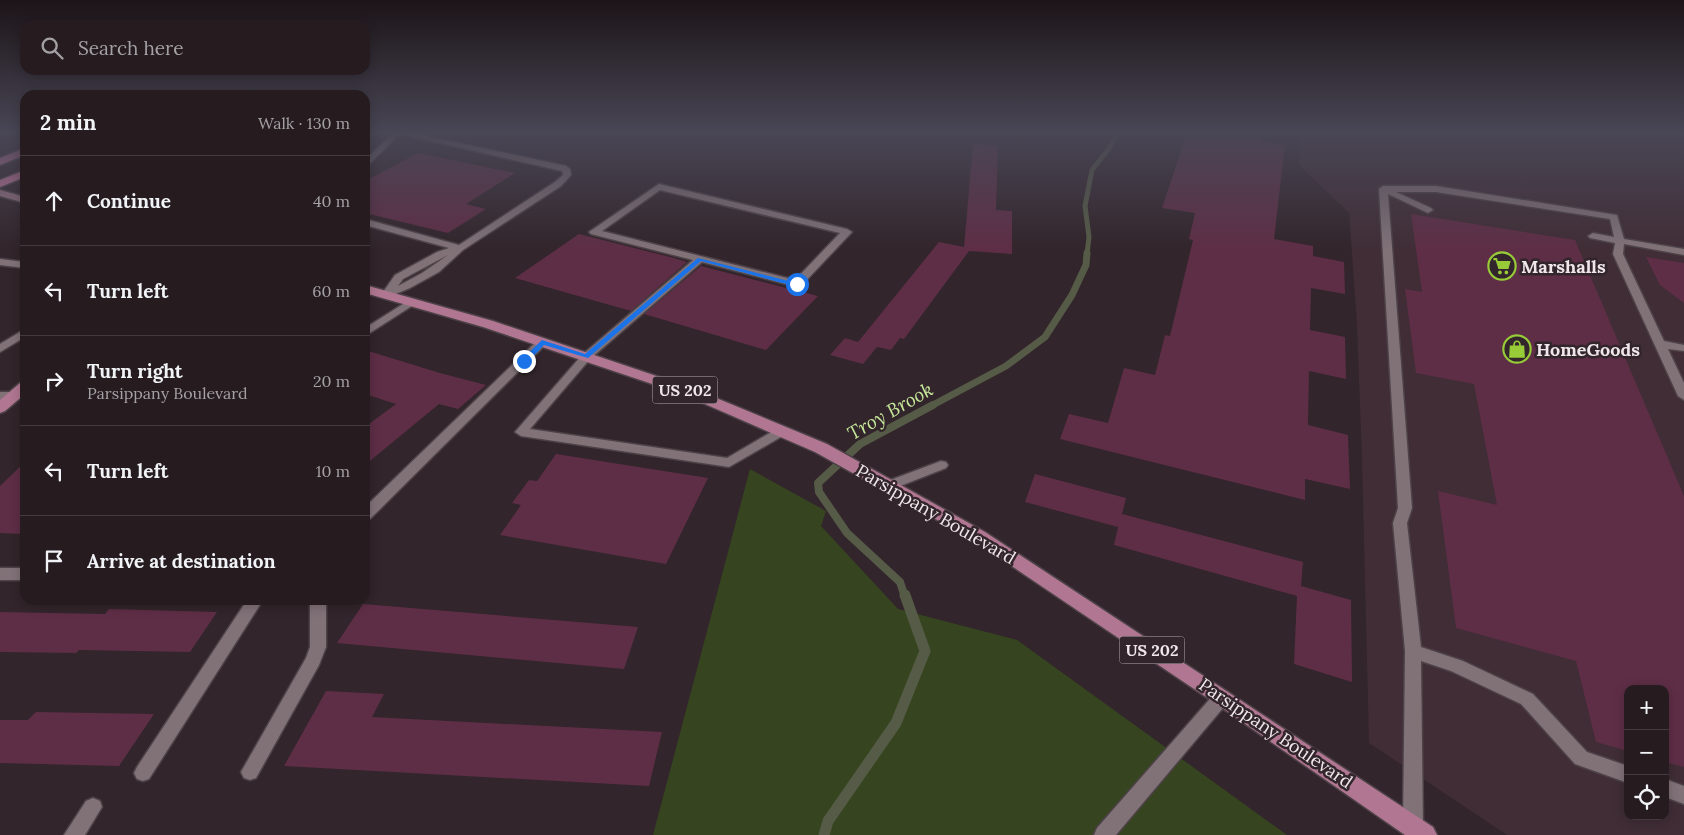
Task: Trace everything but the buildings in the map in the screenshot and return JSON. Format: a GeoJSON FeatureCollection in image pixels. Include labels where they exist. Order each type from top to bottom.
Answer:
{"type":"FeatureCollection","features":[{"type":"Feature","properties":{"kind":"highway"},"geometry":{"type":"LineString","coordinates":[[0,184],[20,175]]}},
{"type":"Feature","properties":{"kind":"main road"},"geometry":{"type":"LineString","coordinates":[[0,193],[20,199]]}},
{"type":"Feature","properties":{"kind":"main road","name":"Parsippany Boulevard"},"geometry":{"type":"LineString","coordinates":[[370,290],[488,324],[687,391],[821,448],[979,536],[1222,696],[1419,831]]}},
{"type":"Feature","properties":{"kind":"main road"},"geometry":{"type":"LineString","coordinates":[[0,408],[7,396],[20,389]]}},
{"type":"Feature","properties":{"kind":"lane"},"geometry":{"type":"LineString","coordinates":[[386,295],[398,277],[440,254],[460,248],[558,184],[567,175],[566,172]]}},
{"type":"Feature","properties":{"kind":"lane"},"geometry":{"type":"LineString","coordinates":[[659,187],[847,232],[797,284],[700,259],[594,232],[659,187]]}},
{"type":"Feature","properties":{"kind":"lane"},"geometry":{"type":"LineString","coordinates":[[1383,189],[1428,210]]}},
{"type":"Feature","properties":{"kind":"lane"},"geometry":{"type":"LineString","coordinates":[[1383,189],[1436,189],[1614,217],[1620,242],[1618,254],[1684,396]]}},
{"type":"Feature","properties":{"kind":"lane"},"geometry":{"type":"LineString","coordinates":[[1383,189],[1405,508],[1400,524],[1413,651],[1419,831]]}},
{"type":"Feature","properties":{"kind":"lane"},"geometry":{"type":"LineString","coordinates":[[370,223],[460,248]]}},
{"type":"Feature","properties":{"kind":"lane"},"geometry":{"type":"LineString","coordinates":[[1593,236],[1684,252]]}},
{"type":"Feature","properties":{"kind":"lane"},"geometry":{"type":"LineString","coordinates":[[700,259],[586,357],[521,432],[729,463],[782,431]]}},
{"type":"Feature","properties":{"kind":"lane"},"geometry":{"type":"LineString","coordinates":[[0,262],[20,264]]}},
{"type":"Feature","properties":{"kind":"lane"},"geometry":{"type":"LineString","coordinates":[[370,330],[411,302]]}},
{"type":"Feature","properties":{"kind":"lane"},"geometry":{"type":"LineString","coordinates":[[0,348],[20,335]]}},
{"type":"Feature","properties":{"kind":"lane"},"geometry":{"type":"LineString","coordinates":[[370,510],[542,342]]}},
{"type":"Feature","properties":{"kind":"lane"},"geometry":{"type":"LineString","coordinates":[[1659,344],[1684,348]]}},
{"type":"Feature","properties":{"kind":"lane"},"geometry":{"type":"LineString","coordinates":[[881,481],[941,465]]}},
{"type":"Feature","properties":{"kind":"lane"},"geometry":{"type":"LineString","coordinates":[[0,574],[20,574]]}},
{"type":"Feature","properties":{"kind":"lane"},"geometry":{"type":"LineString","coordinates":[[143,772],[252,605]]}},
{"type":"Feature","properties":{"kind":"lane"},"geometry":{"type":"LineString","coordinates":[[250,772],[318,647],[318,605]]}},
{"type":"Feature","properties":{"kind":"lane"},"geometry":{"type":"LineString","coordinates":[[1413,651],[1457,666],[1527,699],[1581,758],[1624,774]]}},
{"type":"Feature","properties":{"kind":"lane"},"geometry":{"type":"LineString","coordinates":[[1104,835],[1222,696]]}},
{"type":"Feature","properties":{"kind":"lane"},"geometry":{"type":"LineString","coordinates":[[1669,789],[1684,795]]}},
{"type":"Feature","properties":{"kind":"lane"},"geometry":{"type":"LineString","coordinates":[[74,835],[93,807]]}},
{"type":"Feature","properties":{"kind":"shaded area"},"geometry":{"type":"Polygon","coordinates":[[[1306,172],[1684,172],[1684,835],[1507,835],[1369,743],[1357,325],[1349,213],[1306,172]]]}},
{"type":"Feature","properties":{"kind":"green space"},"geometry":{"type":"Polygon","coordinates":[[[750,469],[826,511],[821,526],[898,609],[1017,640],[1287,835],[653,835],[750,469]]]}},
{"type":"Feature","properties":{"kind":"waterway","name":"Troy Brook"},"geometry":{"type":"LineString","coordinates":[[1087,254],[1089,237],[1085,206],[1092,172]]}},
{"type":"Feature","properties":{"kind":"waterway","name":"Troy Brook"},"geometry":{"type":"LineString","coordinates":[[931,406],[1006,366],[1045,337],[1072,295],[1086,265],[1087,253]]}},
{"type":"Feature","properties":{"kind":"waterway","name":"Troy Brook"},"geometry":{"type":"LineString","coordinates":[[905,597],[900,582],[847,533],[819,492],[818,483],[860,444],[933,405]]}},
{"type":"Feature","properties":{"kind":"waterway","name":"Troy Brook"},"geometry":{"type":"LineString","coordinates":[[824,835],[828,821],[896,723],[925,651],[905,595]]}},
{"type":"Feature","properties":{"kind":"place","name":"Marshalls"},"geometry":{"type":"Point","coordinates":[1502,266]}},
{"type":"Feature","properties":{"kind":"place","name":"HomeGoods"},"geometry":{"type":"Point","coordinates":[1517,349]}},
{"type":"Feature","properties":{"kind":"route"},"geometry":{"type":"LineString","coordinates":[[524,361],[542,342],[586,357],[700,259],[797,284]]}}]}
